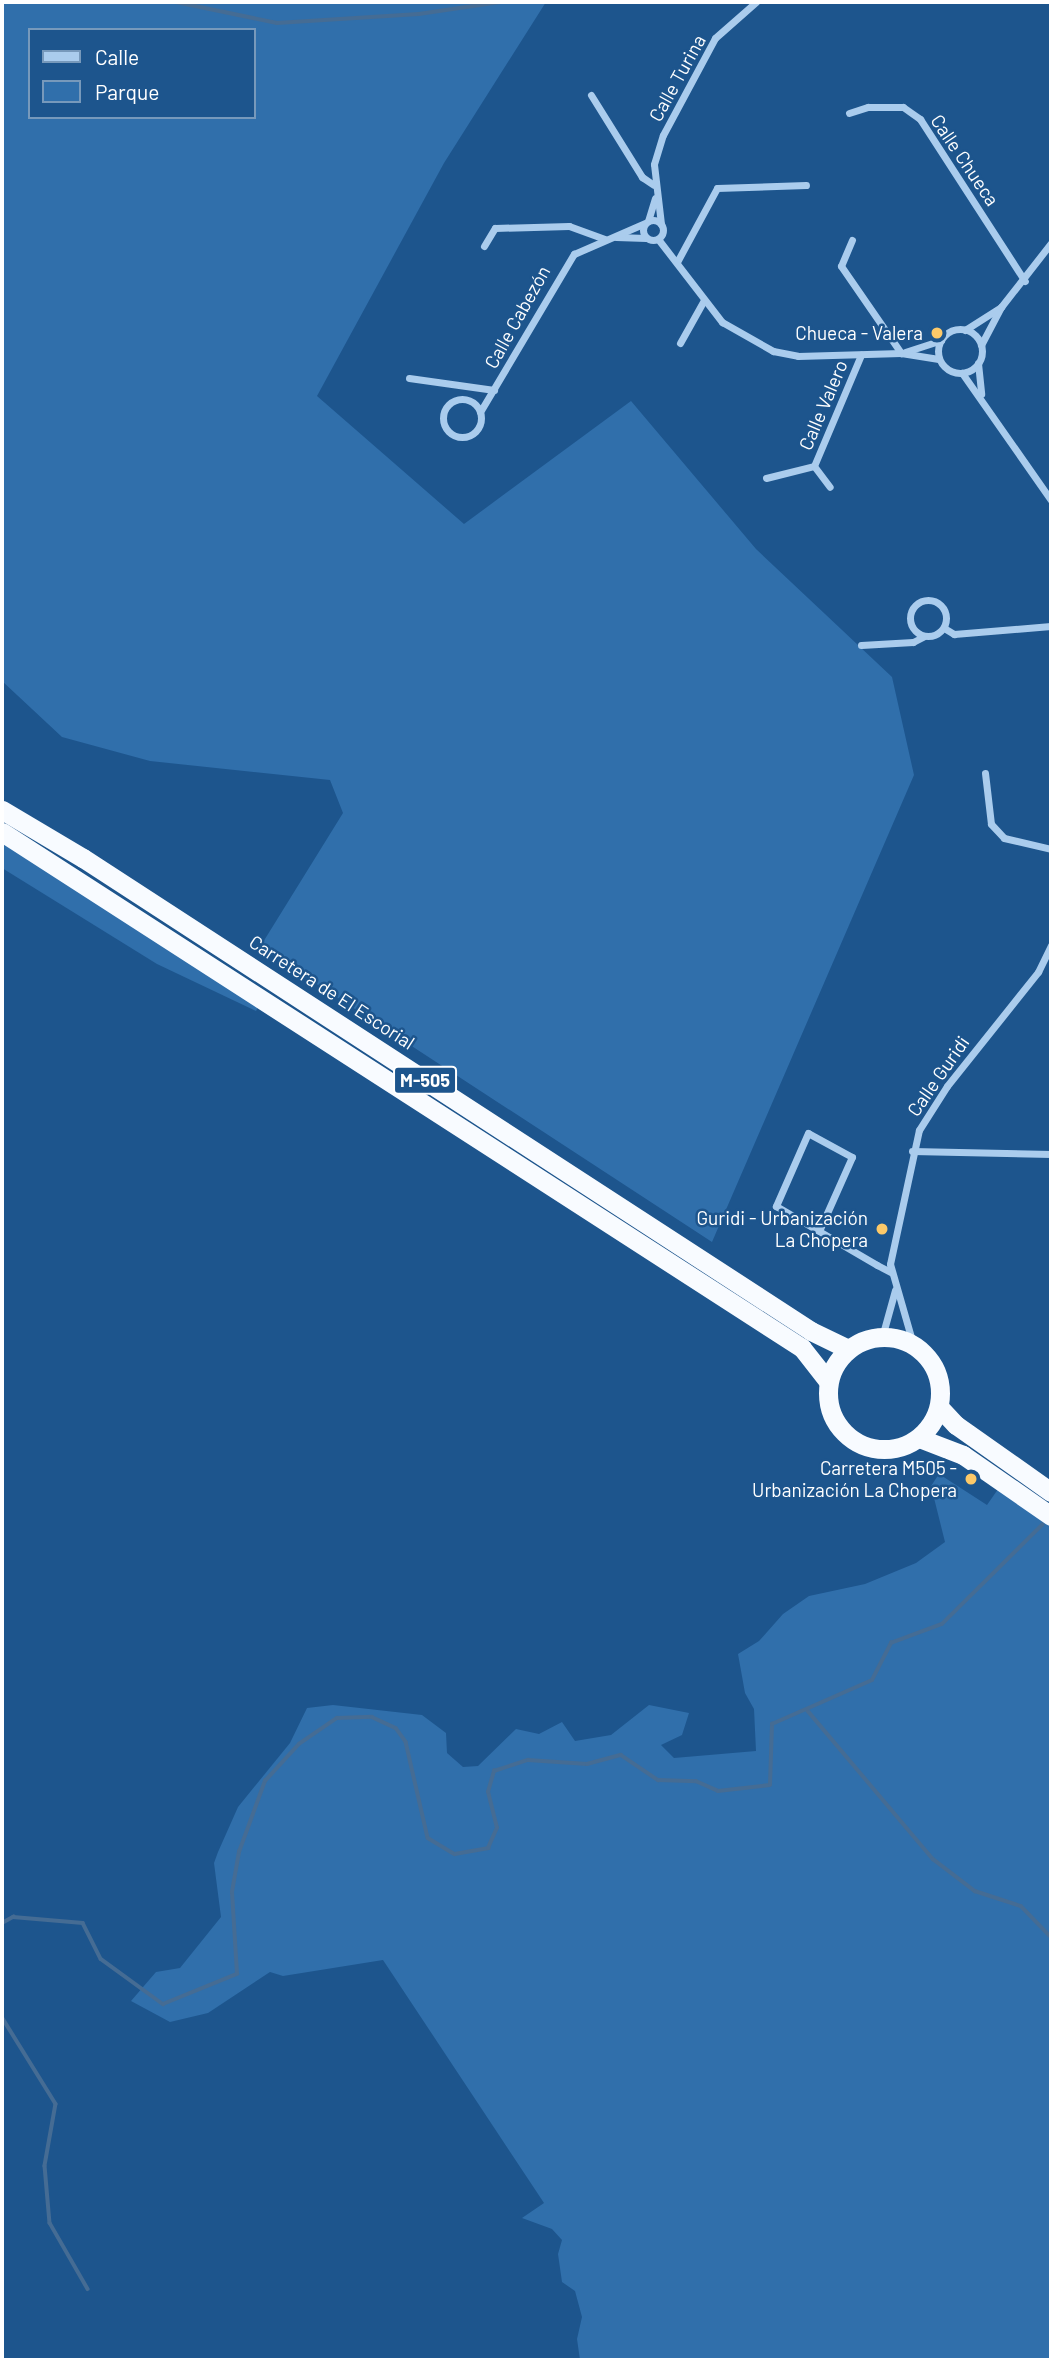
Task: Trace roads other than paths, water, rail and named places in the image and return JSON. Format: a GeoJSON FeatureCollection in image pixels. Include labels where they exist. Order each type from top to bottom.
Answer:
{"type":"FeatureCollection","features":[{"type":"Feature","properties":{"kind":"highway","name":"Carretera de El Escorial"},"geometry":{"type":"LineString","coordinates":[[2,810],[83,858],[811,1331],[848,1349]]}},
{"type":"Feature","properties":{"kind":"highway","name":"M-505"},"geometry":{"type":"LineString","coordinates":[[2,832],[802,1348],[828,1381]]}},
{"type":"Feature","properties":{"kind":"highway"},"geometry":{"type":"LineString","coordinates":[[882,1336],[913,1344],[936,1371],[939,1407],[919,1437],[901,1447],[862,1446],[834,1420],[827,1401],[828,1381],[848,1349],[882,1336]]}},
{"type":"Feature","properties":{"kind":"highway"},"geometry":{"type":"LineString","coordinates":[[939,1407],[956,1424],[1051,1492]]}},
{"type":"Feature","properties":{"kind":"highway"},"geometry":{"type":"LineString","coordinates":[[919,1437],[963,1455],[1051,1516]]}},
{"type":"Feature","properties":{"kind":"street","name":"Calle Turina"},"geometry":{"type":"LineString","coordinates":[[662,228],[654,186],[654,164],[663,135],[687,84],[715,38],[756,2]]}},
{"type":"Feature","properties":{"kind":"street"},"geometry":{"type":"LineString","coordinates":[[592,95],[642,177],[654,186]]}},
{"type":"Feature","properties":{"kind":"street","name":"Calle Chueca"},"geometry":{"type":"LineString","coordinates":[[849,113],[868,107],[903,107],[920,119],[1025,281]]}},
{"type":"Feature","properties":{"kind":"street"},"geometry":{"type":"LineString","coordinates":[[677,262],[717,188],[806,185]]}},
{"type":"Feature","properties":{"kind":"street","name":"Calle Turina"},"geometry":{"type":"LineString","coordinates":[[646,222],[656,197]]}},
{"type":"Feature","properties":{"kind":"street"},"geometry":{"type":"LineString","coordinates":[[646,239],[646,222],[662,228],[658,239]]}},
{"type":"Feature","properties":{"kind":"street","name":"Calle Cabezón"},"geometry":{"type":"LineString","coordinates":[[480,412],[471,401],[456,400],[445,409],[444,423],[453,435],[467,436],[479,426],[480,412],[561,269],[573,254],[646,222]]}},
{"type":"Feature","properties":{"kind":"street","name":"Calle Cabezón"},"geometry":{"type":"LineString","coordinates":[[484,246],[495,228],[569,226],[608,238],[658,239]]}},
{"type":"Feature","properties":{"kind":"street","name":"Calle Valero"},"geometry":{"type":"LineString","coordinates":[[662,228],[669,250]]}},
{"type":"Feature","properties":{"kind":"street","name":"Calle Valero"},"geometry":{"type":"LineString","coordinates":[[658,239],[722,322],[774,351],[798,356],[901,353],[939,359]]}},
{"type":"Feature","properties":{"kind":"street"},"geometry":{"type":"LineString","coordinates":[[852,240],[841,266],[901,353]]}},
{"type":"Feature","properties":{"kind":"street"},"geometry":{"type":"LineString","coordinates":[[981,394],[978,363],[981,345],[1002,307],[1050,248]]}},
{"type":"Feature","properties":{"kind":"street"},"geometry":{"type":"LineString","coordinates":[[680,343],[704,300]]}},
{"type":"Feature","properties":{"kind":"street"},"geometry":{"type":"LineString","coordinates":[[1002,307],[965,330],[951,331],[941,340],[939,359],[946,368],[962,373],[981,394],[1051,500]]}},
{"type":"Feature","properties":{"kind":"street"},"geometry":{"type":"LineString","coordinates":[[965,330],[981,345]]}},
{"type":"Feature","properties":{"kind":"street","name":"Calle Valero"},"geometry":{"type":"LineString","coordinates":[[901,353],[941,340]]}},
{"type":"Feature","properties":{"kind":"street","name":"Calle Valero"},"geometry":{"type":"LineString","coordinates":[[814,467],[861,355]]}},
{"type":"Feature","properties":{"kind":"street"},"geometry":{"type":"LineString","coordinates":[[962,373],[978,363]]}},
{"type":"Feature","properties":{"kind":"street","name":"Calle Cabezón"},"geometry":{"type":"LineString","coordinates":[[410,378],[494,390]]}},
{"type":"Feature","properties":{"kind":"street","name":"Calle Valero"},"geometry":{"type":"LineString","coordinates":[[766,478],[814,467]]}},
{"type":"Feature","properties":{"kind":"street","name":"Calle Valero"},"geometry":{"type":"LineString","coordinates":[[814,467],[830,487]]}},
{"type":"Feature","properties":{"kind":"street"},"geometry":{"type":"LineString","coordinates":[[923,636],[910,622],[912,608],[924,600],[943,607],[944,628]]}},
{"type":"Feature","properties":{"kind":"street"},"geometry":{"type":"LineString","coordinates":[[944,628],[954,634],[1051,626]]}},
{"type":"Feature","properties":{"kind":"street"},"geometry":{"type":"LineString","coordinates":[[861,645],[913,642],[923,636],[933,636],[944,628]]}},
{"type":"Feature","properties":{"kind":"street"},"geometry":{"type":"LineString","coordinates":[[985,773],[991,824],[1004,838],[1051,849]]}},
{"type":"Feature","properties":{"kind":"street","name":"Calle Guridi"},"geometry":{"type":"LineString","coordinates":[[913,1344],[891,1272],[912,1151],[919,1130],[947,1086],[1038,972],[1051,945]]}},
{"type":"Feature","properties":{"kind":"street"},"geometry":{"type":"LineString","coordinates":[[818,1231],[852,1157],[808,1133],[776,1206],[818,1231],[891,1272]]}},
{"type":"Feature","properties":{"kind":"street"},"geometry":{"type":"LineString","coordinates":[[912,1151],[1051,1154]]}},
{"type":"Feature","properties":{"kind":"street"},"geometry":{"type":"LineString","coordinates":[[882,1336],[893,1312],[896,1286]]}},
{"type":"Feature","properties":{"kind":"waterway"},"geometry":{"type":"LineString","coordinates":[[176,2],[277,23],[419,14],[500,2]]}},
{"type":"Feature","properties":{"kind":"waterway"},"geometry":{"type":"LineString","coordinates":[[2,1923],[13,1917],[83,1923],[101,1959],[163,2004],[237,1974],[232,1892],[239,1852],[265,1781],[299,1744],[337,1718],[372,1717],[396,1728],[406,1742],[428,1838],[455,1854],[488,1848],[497,1828],[488,1792],[494,1771],[528,1760],[587,1764],[621,1755],[658,1780],[696,1781],[718,1791],[770,1785],[772,1724],[872,1680],[891,1643],[942,1624],[1042,1525]]}},
{"type":"Feature","properties":{"kind":"waterway"},"geometry":{"type":"LineString","coordinates":[[808,1711],[933,1859],[975,1891],[1021,1906],[1051,1937]]}},
{"type":"Feature","properties":{"kind":"waterway"},"geometry":{"type":"LineString","coordinates":[[2,2017],[56,2104],[45,2166],[50,2223],[88,2289]]}},
{"type":"Feature","properties":{"kind":"place","name":"Chueca - Valera"},"geometry":{"type":"Point","coordinates":[937,333]}},
{"type":"Feature","properties":{"kind":"place","name":"Guridi - Urbanización La Chopera"},"geometry":{"type":"Point","coordinates":[882,1229]}},
{"type":"Feature","properties":{"kind":"place","name":"Carretera M505 - Urbanización La Chopera"},"geometry":{"type":"Point","coordinates":[971,1479]}}]}
